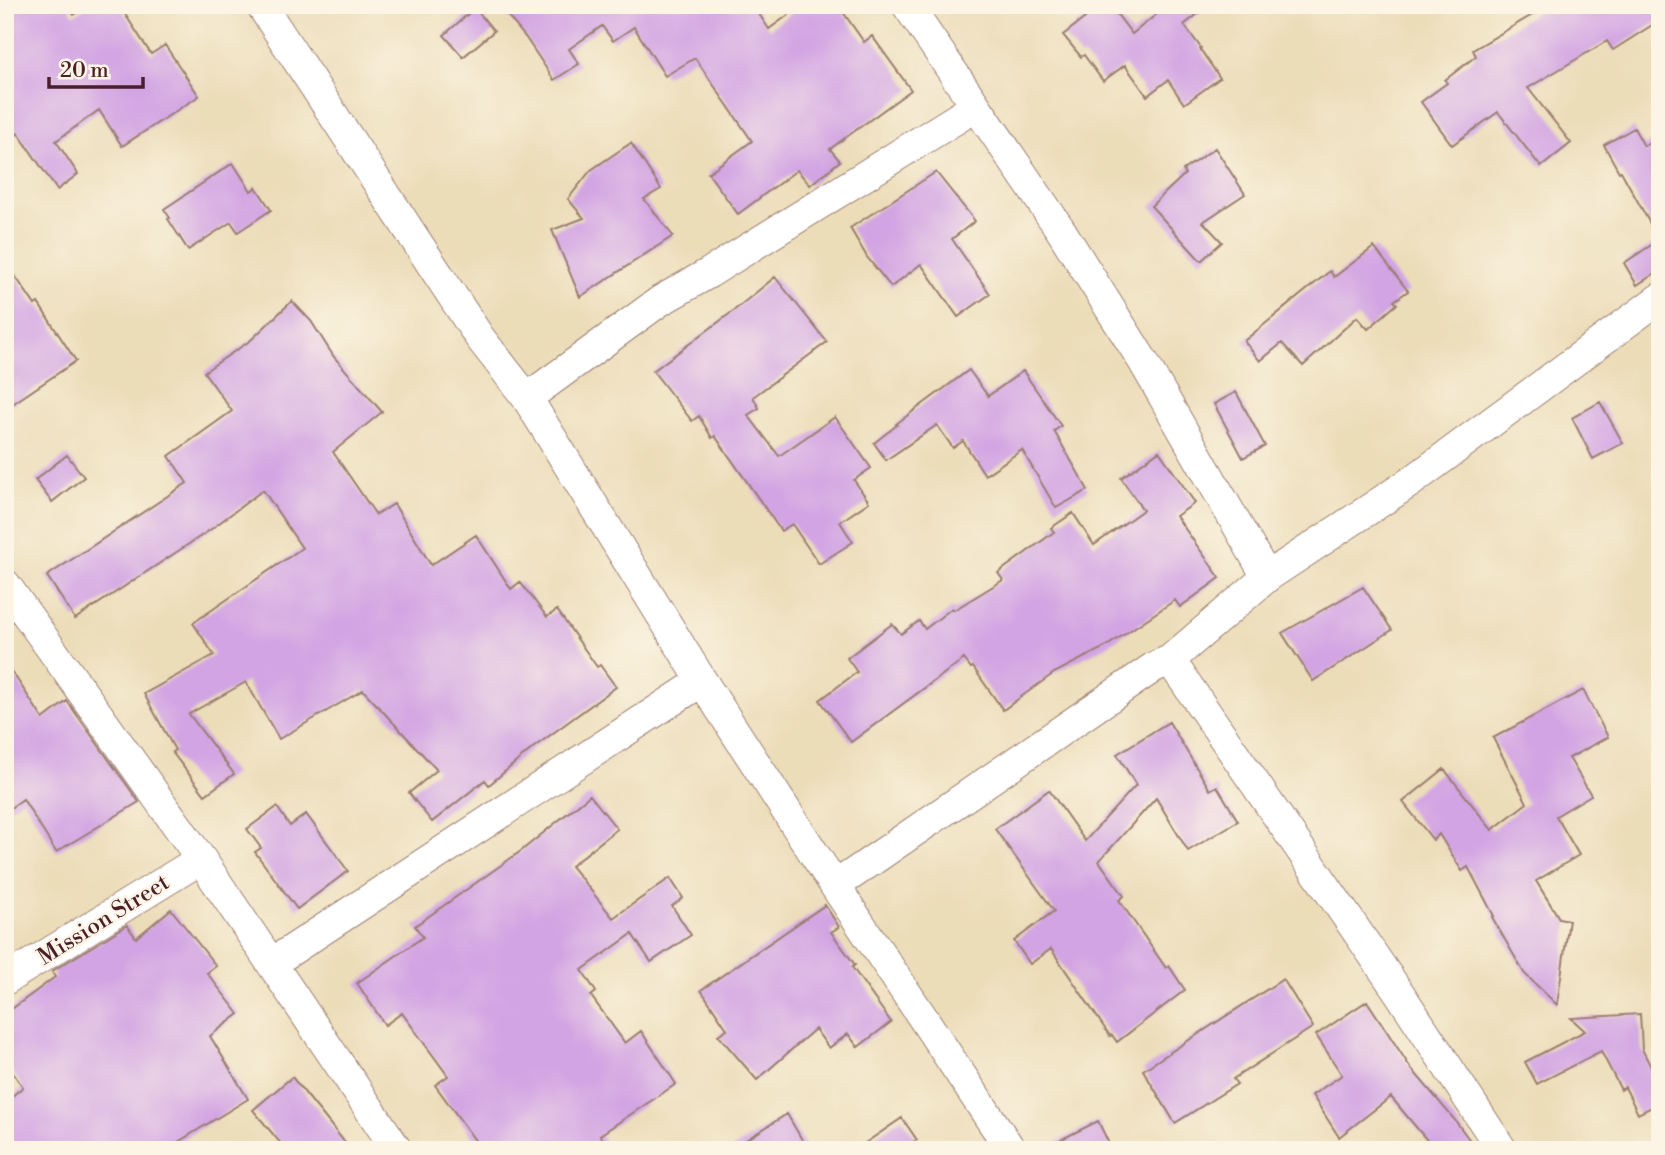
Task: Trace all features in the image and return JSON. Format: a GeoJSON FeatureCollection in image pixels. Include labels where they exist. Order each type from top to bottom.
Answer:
{"type":"FeatureCollection","features":[{"type":"Feature","properties":{"kind":"street"},"geometry":{"type":"LineString","coordinates":[[261,5],[480,338],[527,398],[702,681],[1011,1150]]}},
{"type":"Feature","properties":{"kind":"street"},"geometry":{"type":"LineString","coordinates":[[907,5],[1060,229],[1143,361],[1267,577]]}},
{"type":"Feature","properties":{"kind":"street"},"geometry":{"type":"LineString","coordinates":[[527,398],[660,301],[975,107]]}},
{"type":"Feature","properties":{"kind":"street"},"geometry":{"type":"LineString","coordinates":[[835,886],[1154,667],[1170,660],[1267,577],[1412,481],[1660,298]]}},
{"type":"Feature","properties":{"kind":"street"},"geometry":{"type":"LineString","coordinates":[[5,584],[201,859],[397,1150]]}},
{"type":"Feature","properties":{"kind":"street"},"geometry":{"type":"LineString","coordinates":[[1170,660],[1400,995],[1502,1150]]}},
{"type":"Feature","properties":{"kind":"street"},"geometry":{"type":"LineString","coordinates":[[272,963],[702,681]]}},
{"type":"Feature","properties":{"kind":"street","name":"Mission Street"},"geometry":{"type":"LineString","coordinates":[[5,980],[201,859]]}},
{"type":"Feature","properties":{"kind":"building"},"geometry":{"type":"Polygon","coordinates":[[[5,5],[67,5],[74,15],[89,5],[119,5],[151,54],[165,45],[199,96],[122,146],[99,110],[56,141],[78,174],[57,190],[18,133],[16,135],[5,119],[5,5]]]}},
{"type":"Feature","properties":{"kind":"building"},"geometry":{"type":"Polygon","coordinates":[[[499,5],[753,5],[769,29],[802,5],[838,5],[864,42],[872,36],[911,90],[830,149],[840,161],[810,185],[797,170],[738,214],[708,173],[752,141],[695,58],[665,76],[634,27],[613,41],[602,26],[569,49],[579,64],[554,80],[526,38],[499,5]]]}},
{"type":"Feature","properties":{"kind":"building"},"geometry":{"type":"Polygon","coordinates":[[[1075,5],[1110,5],[1132,34],[1168,5],[1209,5],[1184,25],[1220,78],[1184,104],[1168,80],[1147,96],[1125,65],[1103,81],[1084,55],[1081,57],[1063,35],[1085,18],[1075,5]]]}},
{"type":"Feature","properties":{"kind":"building"},"geometry":{"type":"Polygon","coordinates":[[[1549,5],[1660,5],[1660,20],[1613,50],[1607,41],[1528,88],[1571,143],[1541,167],[1498,112],[1452,145],[1421,102],[1447,83],[1445,80],[1476,56],[1473,50],[1549,5]]]}},
{"type":"Feature","properties":{"kind":"building"},"geometry":{"type":"Polygon","coordinates":[[[475,8],[494,31],[463,57],[444,35],[475,8]]]}},
{"type":"Feature","properties":{"kind":"building"},"geometry":{"type":"Polygon","coordinates":[[[1634,128],[1644,146],[1660,137],[1660,270],[1637,285],[1624,263],[1659,240],[1604,145],[1634,128]]]}},
{"type":"Feature","properties":{"kind":"building"},"geometry":{"type":"Polygon","coordinates":[[[631,143],[661,189],[644,199],[673,236],[580,297],[552,230],[584,218],[568,199],[591,170],[631,143]]]}},
{"type":"Feature","properties":{"kind":"building"},"geometry":{"type":"Polygon","coordinates":[[[1215,148],[1245,194],[1203,222],[1222,242],[1201,261],[1151,206],[1185,174],[1183,170],[1215,148]]]}},
{"type":"Feature","properties":{"kind":"building"},"geometry":{"type":"Polygon","coordinates":[[[233,163],[251,191],[256,187],[271,210],[238,232],[231,222],[188,250],[164,209],[233,163]]]}},
{"type":"Feature","properties":{"kind":"building"},"geometry":{"type":"Polygon","coordinates":[[[936,172],[975,221],[952,239],[990,294],[958,317],[921,264],[891,287],[867,257],[850,228],[936,172]]]}},
{"type":"Feature","properties":{"kind":"building"},"geometry":{"type":"Polygon","coordinates":[[[1374,247],[1408,291],[1394,301],[1397,304],[1368,329],[1357,317],[1303,366],[1282,343],[1260,361],[1244,341],[1330,271],[1334,277],[1374,247]]]}},
{"type":"Feature","properties":{"kind":"building"},"geometry":{"type":"Polygon","coordinates":[[[5,261],[35,305],[38,303],[76,361],[5,409],[5,261]]]}},
{"type":"Feature","properties":{"kind":"building"},"geometry":{"type":"Polygon","coordinates":[[[775,277],[827,342],[753,397],[759,408],[748,415],[779,456],[835,417],[871,468],[854,480],[869,502],[840,522],[853,542],[819,564],[792,524],[781,531],[715,436],[712,438],[699,416],[692,421],[653,371],[775,277]]]}},
{"type":"Feature","properties":{"kind":"building"},"geometry":{"type":"Polygon","coordinates":[[[292,301],[311,321],[334,357],[382,412],[333,452],[376,515],[394,504],[431,565],[476,535],[511,589],[520,582],[547,617],[557,610],[597,667],[600,665],[616,687],[534,747],[489,785],[485,780],[432,822],[409,793],[437,770],[363,690],[279,739],[246,682],[189,714],[234,774],[205,795],[172,752],[175,750],[144,694],[214,655],[193,623],[302,548],[263,490],[210,530],[75,619],[47,576],[187,483],[169,456],[232,411],[204,372],[251,340],[292,301]]]}},
{"type":"Feature","properties":{"kind":"building"},"geometry":{"type":"Polygon","coordinates":[[[969,370],[988,396],[1023,371],[1061,426],[1054,431],[1088,490],[1056,508],[1022,450],[985,475],[963,441],[953,448],[937,425],[886,460],[874,443],[969,370]]]}},
{"type":"Feature","properties":{"kind":"building"},"geometry":{"type":"Polygon","coordinates":[[[1236,392],[1265,446],[1243,458],[1214,404],[1236,392]]]}},
{"type":"Feature","properties":{"kind":"building"},"geometry":{"type":"Polygon","coordinates":[[[1600,402],[1623,443],[1593,459],[1572,418],[1600,402]]]}},
{"type":"Feature","properties":{"kind":"building"},"geometry":{"type":"Polygon","coordinates":[[[1159,451],[1195,503],[1176,516],[1220,578],[1180,607],[1175,600],[1107,646],[1054,673],[1003,710],[973,667],[964,659],[851,742],[820,700],[857,672],[847,658],[892,624],[901,634],[919,621],[925,629],[952,608],[954,610],[1003,580],[998,573],[1054,532],[1051,528],[1073,513],[1094,545],[1143,510],[1121,478],[1159,451]]]}},
{"type":"Feature","properties":{"kind":"building"},"geometry":{"type":"Polygon","coordinates":[[[67,455],[84,477],[52,502],[35,480],[67,455]]]}},
{"type":"Feature","properties":{"kind":"building"},"geometry":{"type":"Polygon","coordinates":[[[1363,587],[1392,630],[1313,681],[1282,633],[1363,587]]]}},
{"type":"Feature","properties":{"kind":"building"},"geometry":{"type":"Polygon","coordinates":[[[5,661],[43,719],[67,701],[139,802],[56,852],[23,799],[5,812],[5,661]]]}},
{"type":"Feature","properties":{"kind":"building"},"geometry":{"type":"Polygon","coordinates":[[[1583,690],[1608,737],[1569,758],[1591,795],[1556,816],[1579,855],[1536,881],[1559,918],[1569,920],[1557,1005],[1524,973],[1492,917],[1494,916],[1468,867],[1462,871],[1439,834],[1433,840],[1403,802],[1444,769],[1492,830],[1527,803],[1493,738],[1583,690]]]}},
{"type":"Feature","properties":{"kind":"building"},"geometry":{"type":"Polygon","coordinates":[[[1169,722],[1210,790],[1217,786],[1238,821],[1188,851],[1156,798],[1099,861],[1124,896],[1119,900],[1166,968],[1169,966],[1185,990],[1117,1042],[1110,1036],[1051,949],[1030,964],[1014,941],[1054,911],[995,829],[1049,790],[1085,841],[1136,785],[1117,754],[1169,722]]]}},
{"type":"Feature","properties":{"kind":"building"},"geometry":{"type":"Polygon","coordinates":[[[590,795],[617,829],[571,866],[613,918],[670,878],[683,898],[672,906],[691,935],[651,962],[632,934],[582,970],[596,992],[591,996],[625,1043],[641,1031],[676,1084],[600,1135],[611,1150],[482,1150],[435,1085],[448,1076],[402,1013],[385,1025],[357,983],[423,937],[415,926],[521,851],[590,795]]]}},
{"type":"Feature","properties":{"kind":"building"},"geometry":{"type":"Polygon","coordinates":[[[277,807],[290,826],[306,814],[348,871],[297,909],[255,852],[261,848],[247,829],[277,807]]]}},
{"type":"Feature","properties":{"kind":"building"},"geometry":{"type":"Polygon","coordinates":[[[825,905],[839,927],[831,932],[891,1022],[858,1047],[848,1034],[829,1048],[815,1029],[757,1080],[718,1035],[727,1029],[701,990],[825,905]]]}},
{"type":"Feature","properties":{"kind":"building"},"geometry":{"type":"Polygon","coordinates":[[[171,909],[216,966],[207,973],[239,1014],[210,1036],[248,1099],[165,1150],[5,1150],[5,1102],[23,1087],[5,1062],[5,1014],[55,977],[52,972],[54,970],[127,925],[136,938],[171,909]]]}},
{"type":"Feature","properties":{"kind":"building"},"geometry":{"type":"Polygon","coordinates":[[[1283,979],[1313,1027],[1233,1079],[1237,1084],[1175,1123],[1143,1070],[1283,979]]]}},
{"type":"Feature","properties":{"kind":"building"},"geometry":{"type":"Polygon","coordinates":[[[1367,1001],[1410,1067],[1477,1150],[1435,1150],[1391,1097],[1339,1137],[1312,1095],[1342,1075],[1316,1035],[1367,1001]]]}},
{"type":"Feature","properties":{"kind":"building"},"geometry":{"type":"Polygon","coordinates":[[[1640,1014],[1642,1049],[1660,1090],[1660,1103],[1638,1114],[1625,1087],[1621,1090],[1601,1051],[1537,1084],[1525,1062],[1585,1031],[1571,1018],[1640,1014]]]}},
{"type":"Feature","properties":{"kind":"building"},"geometry":{"type":"Polygon","coordinates":[[[292,1077],[351,1150],[286,1150],[253,1110],[292,1077]]]}},
{"type":"Feature","properties":{"kind":"building"},"geometry":{"type":"Polygon","coordinates":[[[787,1114],[808,1150],[730,1150],[787,1114]]]}},
{"type":"Feature","properties":{"kind":"building"},"geometry":{"type":"Polygon","coordinates":[[[902,1118],[917,1140],[902,1150],[855,1150],[902,1118]]]}},
{"type":"Feature","properties":{"kind":"building"},"geometry":{"type":"Polygon","coordinates":[[[1098,1121],[1112,1150],[1040,1150],[1098,1121]]]}}]}
